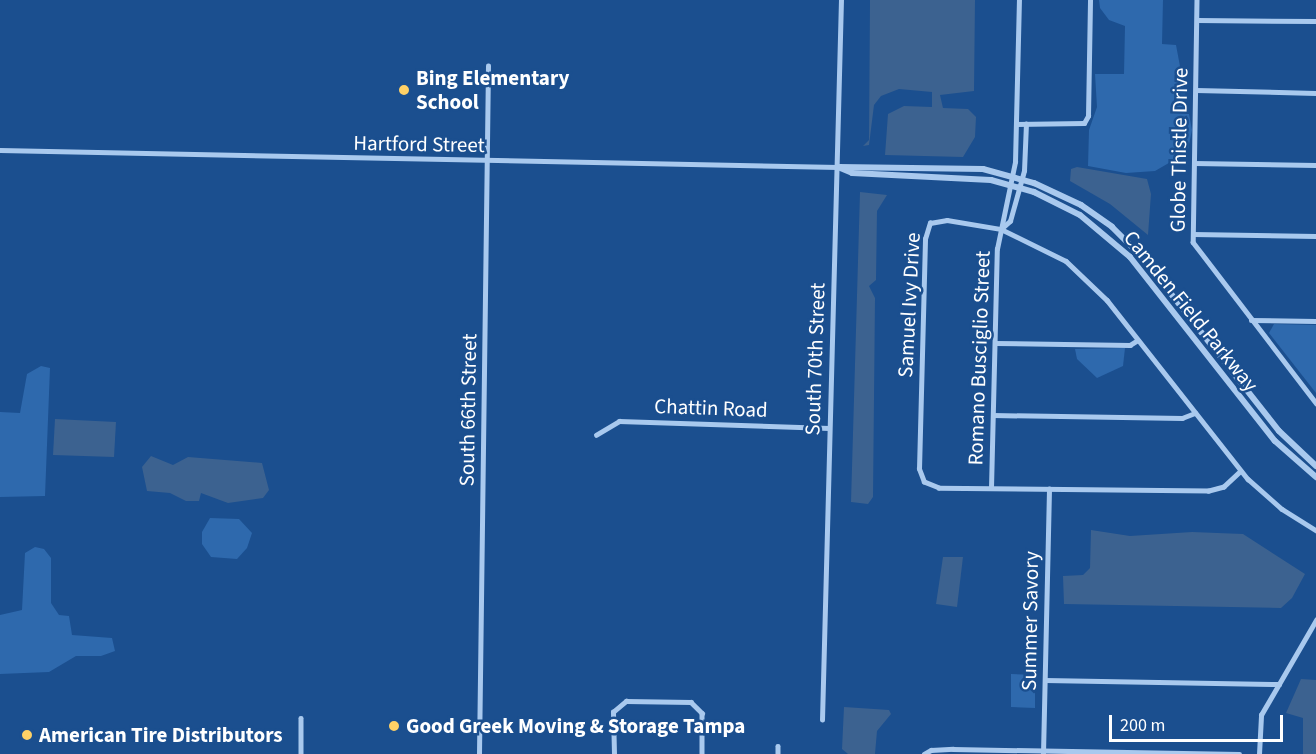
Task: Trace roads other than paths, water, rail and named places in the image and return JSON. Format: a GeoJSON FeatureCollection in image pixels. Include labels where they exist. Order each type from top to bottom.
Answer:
{"type":"FeatureCollection","features":[{"type":"Feature","properties":{"kind":"street","name":"South 70th Street"},"geometry":{"type":"LineString","coordinates":[[822,720],[841,0]]}},
{"type":"Feature","properties":{"kind":"street","name":"Romano Busciglio Street"},"geometry":{"type":"LineString","coordinates":[[991,488],[997,249],[1001,229],[1000,218],[1012,176],[1016,124],[1019,0]]}},
{"type":"Feature","properties":{"kind":"street"},"geometry":{"type":"LineString","coordinates":[[1016,124],[1077,126],[1088,116],[1090,0]]}},
{"type":"Feature","properties":{"kind":"street","name":"Globe Thistle Drive"},"geometry":{"type":"LineString","coordinates":[[1197,0],[1193,234],[1196,249],[1316,403]]}},
{"type":"Feature","properties":{"kind":"street"},"geometry":{"type":"LineString","coordinates":[[1197,20],[1316,21]]}},
{"type":"Feature","properties":{"kind":"street","name":"South 66th Street"},"geometry":{"type":"LineString","coordinates":[[479,754],[488,66]]}},
{"type":"Feature","properties":{"kind":"street"},"geometry":{"type":"LineString","coordinates":[[1196,90],[1316,93]]}},
{"type":"Feature","properties":{"kind":"street","name":"Romano Busciglio Street"},"geometry":{"type":"LineString","coordinates":[[1001,229],[1010,221],[1022,179],[1026,124]]}},
{"type":"Feature","properties":{"kind":"street","name":"Hartford Street"},"geometry":{"type":"LineString","coordinates":[[0,150],[488,163],[838,167]]}},
{"type":"Feature","properties":{"kind":"street"},"geometry":{"type":"LineString","coordinates":[[1194,162],[1316,165]]}},
{"type":"Feature","properties":{"kind":"street","name":"Camden Field Parkway"},"geometry":{"type":"LineString","coordinates":[[838,167],[960,166],[1012,176],[1071,199],[1128,241],[1279,431],[1316,466]]}},
{"type":"Feature","properties":{"kind":"street","name":"Camden Field Parkway"},"geometry":{"type":"LineString","coordinates":[[838,167],[852,173],[954,175],[1010,184],[1073,210],[1119,245],[1275,441],[1316,477]]}},
{"type":"Feature","properties":{"kind":"street","name":"Samuel Ivy Drive"},"geometry":{"type":"LineString","coordinates":[[1241,471],[1224,487],[1209,491],[939,488],[921,477],[926,229],[938,221],[1001,229],[1042,246],[1073,266],[1100,291],[1241,471],[1273,502],[1316,530]]}},
{"type":"Feature","properties":{"kind":"street"},"geometry":{"type":"LineString","coordinates":[[1193,234],[1316,236]]}},
{"type":"Feature","properties":{"kind":"street"},"geometry":{"type":"LineString","coordinates":[[1251,320],[1316,321]]}},
{"type":"Feature","properties":{"kind":"street"},"geometry":{"type":"LineString","coordinates":[[994,343],[1130,345],[1138,340]]}},
{"type":"Feature","properties":{"kind":"street"},"geometry":{"type":"LineString","coordinates":[[993,415],[1182,418],[1195,413]]}},
{"type":"Feature","properties":{"kind":"street","name":"Chattin Road"},"geometry":{"type":"LineString","coordinates":[[596,435],[619,421],[829,428]]}},
{"type":"Feature","properties":{"kind":"street","name":"Summer Savory"},"geometry":{"type":"LineString","coordinates":[[1043,752],[1049,489]]}},
{"type":"Feature","properties":{"kind":"street"},"geometry":{"type":"LineString","coordinates":[[1259,754],[1262,715],[1316,620]]}},
{"type":"Feature","properties":{"kind":"street"},"geometry":{"type":"LineString","coordinates":[[1045,680],[1279,684]]}},
{"type":"Feature","properties":{"kind":"street"},"geometry":{"type":"LineString","coordinates":[[614,754],[613,712],[626,701],[691,702],[702,713],[702,754]]}},
{"type":"Feature","properties":{"kind":"street"},"geometry":{"type":"LineString","coordinates":[[301,718],[301,754]]}},
{"type":"Feature","properties":{"kind":"street"},"geometry":{"type":"LineString","coordinates":[[778,746],[778,754]]}},
{"type":"Feature","properties":{"kind":"street"},"geometry":{"type":"LineString","coordinates":[[924,754],[942,749],[1239,754]]}},
{"type":"Feature","properties":{"kind":"place","name":"Bing Elementary School"},"geometry":{"type":"Point","coordinates":[404,90]}},
{"type":"Feature","properties":{"kind":"place","name":"Good Greek Moving & Storage Tampa"},"geometry":{"type":"Point","coordinates":[394,726]}},
{"type":"Feature","properties":{"kind":"place","name":"American Tire Distributors"},"geometry":{"type":"Point","coordinates":[27,735]}}]}
